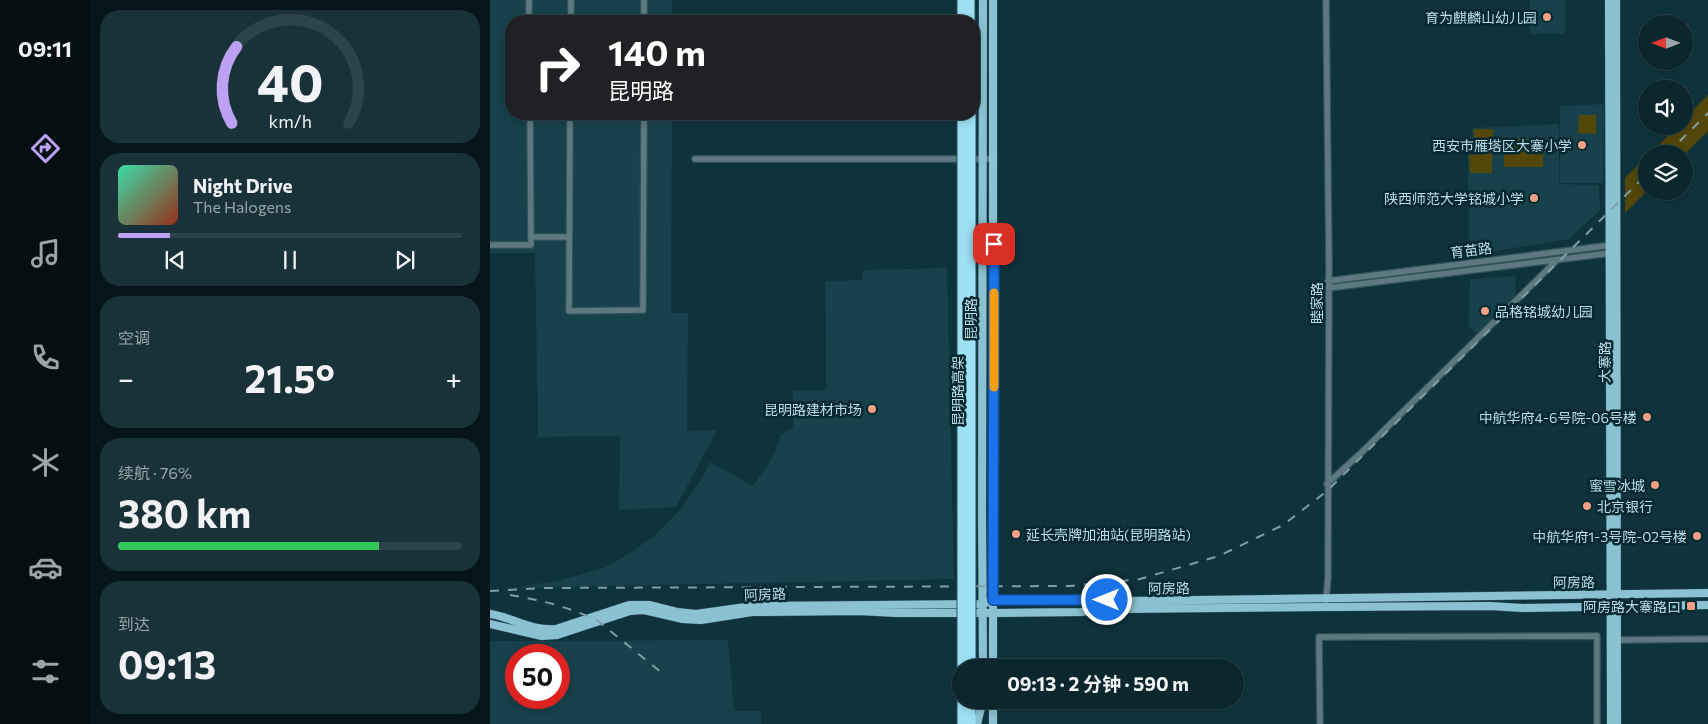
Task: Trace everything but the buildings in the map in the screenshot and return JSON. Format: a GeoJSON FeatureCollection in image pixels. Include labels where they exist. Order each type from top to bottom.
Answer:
{"type":"FeatureCollection","features":[{"type":"Feature","properties":{"kind":"highway"},"geometry":{"type":"LineString","coordinates":[[962,0],[962,15]]}},
{"type":"Feature","properties":{"kind":"highway"},"geometry":{"type":"LineString","coordinates":[[970,0],[970,15]]}},
{"type":"Feature","properties":{"kind":"highway","name":"昆明路高架"},"geometry":{"type":"LineString","coordinates":[[962,120],[962,659]]}},
{"type":"Feature","properties":{"kind":"highway","name":"昆明路高架"},"geometry":{"type":"LineString","coordinates":[[970,120],[971,659]]}},
{"type":"Feature","properties":{"kind":"highway"},"geometry":{"type":"LineString","coordinates":[[962,709],[962,724]]}},
{"type":"Feature","properties":{"kind":"highway"},"geometry":{"type":"LineString","coordinates":[[971,709],[971,724]]}},
{"type":"Feature","properties":{"kind":"main road","name":"昆明路"},"geometry":{"type":"LineString","coordinates":[[983,0],[983,659]]}},
{"type":"Feature","properties":{"kind":"main road","name":"昆明路"},"geometry":{"type":"LineString","coordinates":[[994,0],[994,659]]}},
{"type":"Feature","properties":{"kind":"main road","name":"大寨路"},"geometry":{"type":"LineString","coordinates":[[1610,0],[1613,249],[1613,607],[1611,724]]}},
{"type":"Feature","properties":{"kind":"main road","name":"大寨路"},"geometry":{"type":"LineString","coordinates":[[1613,249],[1616,0]]}},
{"type":"Feature","properties":{"kind":"main road","name":"阿房路"},"geometry":{"type":"LineString","coordinates":[[490,624],[542,636],[557,635],[630,611],[644,610],[683,619],[701,620],[752,612],[859,611],[896,614],[1041,613],[1555,594],[1708,593]]}},
{"type":"Feature","properties":{"kind":"main road"},"geometry":{"type":"LineString","coordinates":[[1555,594],[1555,608]]}},
{"type":"Feature","properties":{"kind":"main road","name":"阿房路"},"geometry":{"type":"LineString","coordinates":[[490,614],[535,629],[546,630],[556,629],[629,605],[649,605],[677,612],[696,614],[752,606],[983,604],[993,600],[1326,603],[1523,608],[1708,605]]}},
{"type":"Feature","properties":{"kind":"main road"},"geometry":{"type":"LineString","coordinates":[[1041,600],[1041,613]]}},
{"type":"Feature","properties":{"kind":"main road","name":"大寨路"},"geometry":{"type":"LineString","coordinates":[[1613,607],[1617,640],[1617,724]]}},
{"type":"Feature","properties":{"kind":"main road"},"geometry":{"type":"LineString","coordinates":[[977,724],[981,709]]}},
{"type":"Feature","properties":{"kind":"main road"},"geometry":{"type":"LineString","coordinates":[[993,709],[993,724]]}},
{"type":"Feature","properties":{"kind":"street"},"geometry":{"type":"LineString","coordinates":[[529,0],[529,15]]}},
{"type":"Feature","properties":{"kind":"street"},"geometry":{"type":"LineString","coordinates":[[571,0],[571,15]]}},
{"type":"Feature","properties":{"kind":"street"},"geometry":{"type":"LineString","coordinates":[[644,0],[644,15]]}},
{"type":"Feature","properties":{"kind":"street","name":"睦家路"},"geometry":{"type":"LineString","coordinates":[[1326,0],[1328,281],[1328,577],[1326,603]]}},
{"type":"Feature","properties":{"kind":"street"},"geometry":{"type":"LineString","coordinates":[[490,246],[531,245],[530,120]]}},
{"type":"Feature","properties":{"kind":"street"},"geometry":{"type":"LineString","coordinates":[[570,120],[569,312],[643,310],[644,120]]}},
{"type":"Feature","properties":{"kind":"street"},"geometry":{"type":"LineString","coordinates":[[695,159],[994,159]]}},
{"type":"Feature","properties":{"kind":"street"},"geometry":{"type":"LineString","coordinates":[[531,237],[569,237]]}},
{"type":"Feature","properties":{"kind":"street","name":"育苗路"},"geometry":{"type":"LineString","coordinates":[[1328,281],[1613,249]]}},
{"type":"Feature","properties":{"kind":"street","name":"育苗路"},"geometry":{"type":"LineString","coordinates":[[1328,288],[1557,260],[1613,249]]}},
{"type":"Feature","properties":{"kind":"street"},"geometry":{"type":"LineString","coordinates":[[1328,484],[1557,260]]}},
{"type":"Feature","properties":{"kind":"street"},"geometry":{"type":"LineString","coordinates":[[1320,724],[1319,637],[1587,636],[1597,636],[1598,724]]}},
{"type":"Feature","properties":{"kind":"street"},"geometry":{"type":"LineString","coordinates":[[1617,640],[1708,639]]}},
{"type":"Feature","properties":{"kind":"shaded area"},"geometry":{"type":"Polygon","coordinates":[[[490,0],[672,0],[672,15],[505,15],[505,120],[672,120],[671,313],[688,313],[687,431],[717,430],[676,507],[619,510],[620,436],[538,437],[535,253],[490,253],[490,0]]]}},
{"type":"Feature","properties":{"kind":"shaded area","name":"育为麒麟山幼儿园"},"geometry":{"type":"Polygon","coordinates":[[[1530,0],[1565,0],[1565,34],[1530,34],[1530,0]]]}},
{"type":"Feature","properties":{"kind":"shaded area"},"geometry":{"type":"Polygon","coordinates":[[[1708,95],[1708,131],[1693,146],[1659,145],[1668,135],[1693,135],[1693,110],[1708,95]]]}},
{"type":"Feature","properties":{"kind":"shaded area","name":"西安市雁塔区大寨小学"},"geometry":{"type":"Polygon","coordinates":[[[1604,104],[1603,183],[1560,183],[1560,106],[1604,104]]]}},
{"type":"Feature","properties":{"kind":"shaded area"},"geometry":{"type":"Polygon","coordinates":[[[1579,115],[1596,115],[1596,134],[1578,133],[1579,115]]]}},
{"type":"Feature","properties":{"kind":"shaded area","name":"陕西师范大学铭城小学"},"geometry":{"type":"Polygon","coordinates":[[[1559,124],[1559,184],[1599,185],[1600,210],[1569,239],[1469,255],[1468,155],[1473,154],[1472,128],[1559,124]]]}},
{"type":"Feature","properties":{"kind":"shaded area"},"geometry":{"type":"Polygon","coordinates":[[[1474,129],[1493,129],[1492,173],[1470,173],[1469,155],[1474,155],[1474,129]]]}},
{"type":"Feature","properties":{"kind":"shaded area"},"geometry":{"type":"Polygon","coordinates":[[[1504,139],[1543,139],[1543,167],[1504,167],[1504,139]]]}},
{"type":"Feature","properties":{"kind":"shaded area"},"geometry":{"type":"Polygon","coordinates":[[[1638,165],[1638,200],[1625,213],[1625,178],[1638,165]]]}},
{"type":"Feature","properties":{"kind":"shaded area","name":"昆明路建材市场"},"geometry":{"type":"Polygon","coordinates":[[[947,268],[954,579],[510,588],[557,581],[604,568],[627,555],[654,536],[680,510],[701,480],[710,462],[753,486],[774,455],[781,434],[793,428],[793,390],[826,390],[825,281],[862,280],[863,270],[947,268]]]}},
{"type":"Feature","properties":{"kind":"shaded area","name":"品格铭城幼儿园"},"geometry":{"type":"Polygon","coordinates":[[[1516,276],[1515,296],[1478,335],[1469,326],[1470,279],[1516,276]]]}},
{"type":"Feature","properties":{"kind":"shaded area"},"geometry":{"type":"Polygon","coordinates":[[[728,640],[734,711],[761,711],[761,724],[490,724],[490,641],[728,640]]]}},
{"type":"Feature","properties":{"kind":"railway"},"geometry":{"type":"LineString","coordinates":[[1676,145],[1708,113]]}},
{"type":"Feature","properties":{"kind":"railway"},"geometry":{"type":"LineString","coordinates":[[490,591],[544,588],[1070,586],[1140,579],[1219,556],[1283,525],[1327,491],[1638,183]]}},
{"type":"Feature","properties":{"kind":"railway"},"geometry":{"type":"LineString","coordinates":[[510,595],[555,605],[598,621],[662,673]]}},
{"type":"Feature","properties":{"kind":"slow traffic"},"geometry":{"type":"LineString","coordinates":[[994,293],[994,387]]}},
{"type":"Feature","properties":{"kind":"place","name":"育为麒麟山幼儿园"},"geometry":{"type":"Point","coordinates":[1547,17]}},
{"type":"Feature","properties":{"kind":"place","name":"西安市雁塔区大寨小学"},"geometry":{"type":"Point","coordinates":[1582,145]}},
{"type":"Feature","properties":{"kind":"place","name":"陕西师范大学铭城小学"},"geometry":{"type":"Point","coordinates":[1534,198]}},
{"type":"Feature","properties":{"kind":"place","name":"品格铭城幼儿园"},"geometry":{"type":"Point","coordinates":[1485,311]}},
{"type":"Feature","properties":{"kind":"place","name":"昆明路建材市场"},"geometry":{"type":"Point","coordinates":[872,409]}},
{"type":"Feature","properties":{"kind":"place","name":"中航华府4-6号院-06号楼"},"geometry":{"type":"Point","coordinates":[1647,417]}},
{"type":"Feature","properties":{"kind":"place","name":"蜜雪冰城"},"geometry":{"type":"Point","coordinates":[1655,485]}},
{"type":"Feature","properties":{"kind":"place","name":"北京银行"},"geometry":{"type":"Point","coordinates":[1587,506]}},
{"type":"Feature","properties":{"kind":"place","name":"延长壳牌加油站(昆明路站)"},"geometry":{"type":"Point","coordinates":[1016,534]}},
{"type":"Feature","properties":{"kind":"place","name":"中航华府1-3号院-02号楼"},"geometry":{"type":"Point","coordinates":[1697,536]}},
{"type":"Feature","properties":{"kind":"place","name":"阿房路大寨路口"},"geometry":{"type":"Point","coordinates":[1691,606]}},
{"type":"Feature","properties":{"kind":"route"},"geometry":{"type":"LineString","coordinates":[[994,244],[993,600],[1107,600]]}}]}
